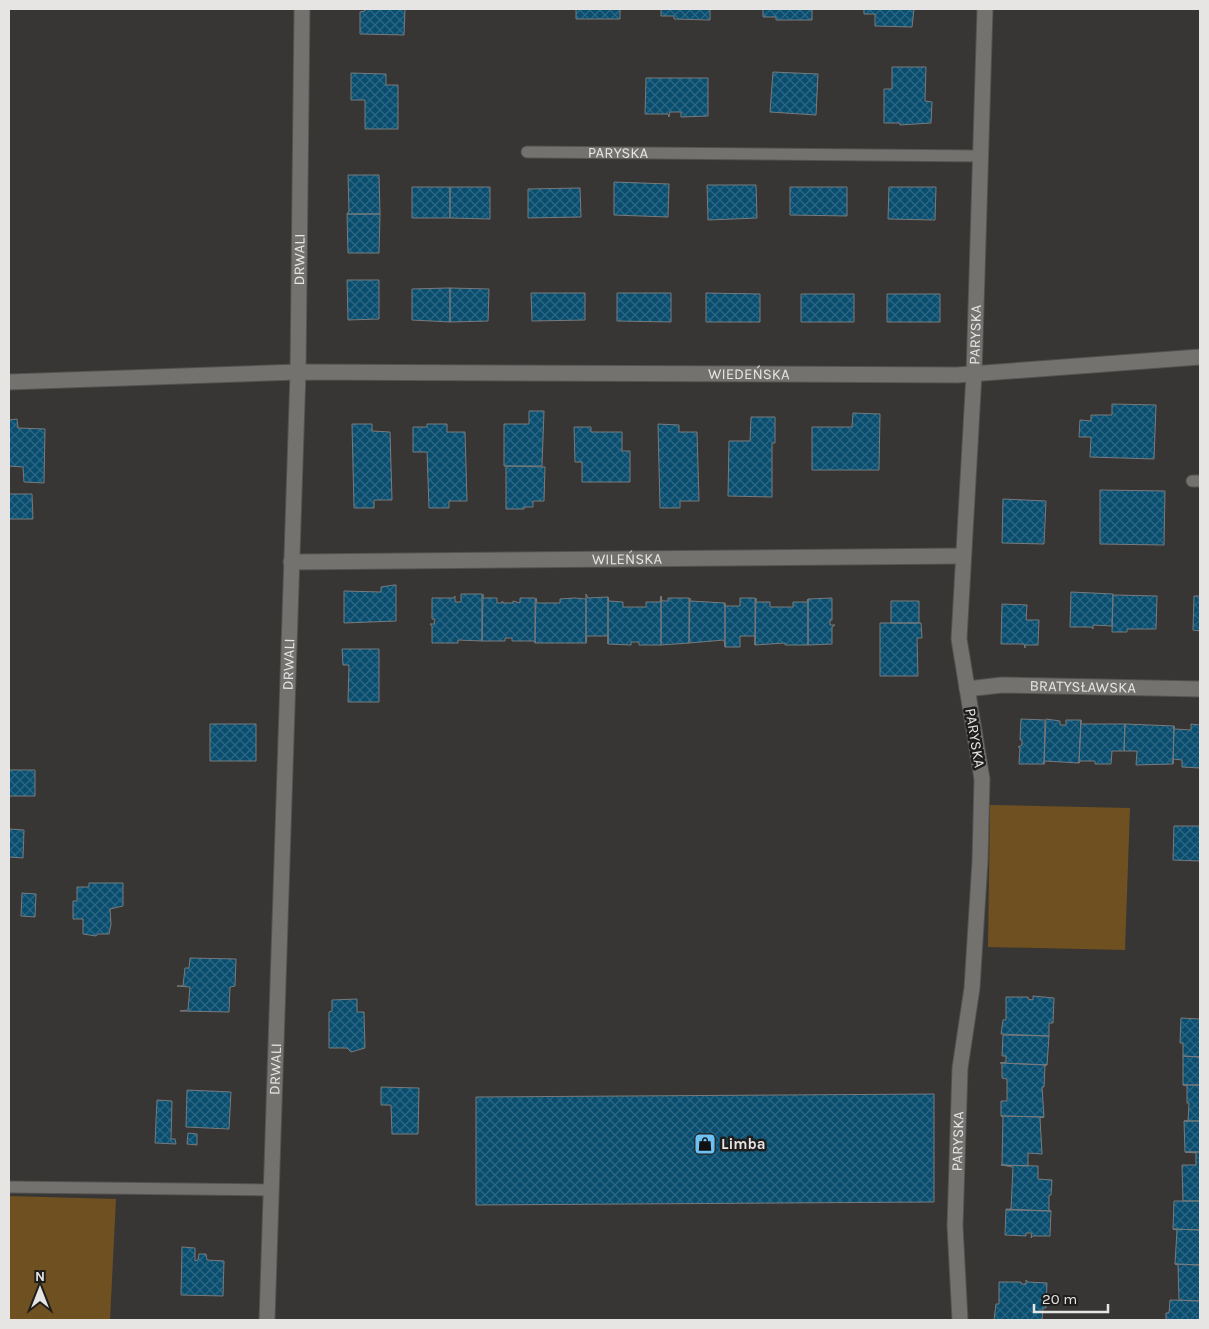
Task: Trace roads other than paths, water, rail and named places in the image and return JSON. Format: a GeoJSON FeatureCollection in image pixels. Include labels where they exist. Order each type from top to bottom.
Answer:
{"type":"FeatureCollection","features":[{"type":"Feature","properties":{"kind":"street","name":"DRWALI"},"geometry":{"type":"LineString","coordinates":[[267,1320],[298,372],[302,9]]}},
{"type":"Feature","properties":{"kind":"street","name":"PARYSKA"},"geometry":{"type":"LineString","coordinates":[[960,1320],[955,1226],[960,1068],[972,988],[980,861],[982,779],[975,726],[959,639],[962,556],[968,513],[974,374],[985,9]]}},
{"type":"Feature","properties":{"kind":"street","name":"WIEDEŃSKA"},"geometry":{"type":"LineString","coordinates":[[9,382],[298,372],[974,374],[1200,357]]}},
{"type":"Feature","properties":{"kind":"street","name":"WILEŃSKA"},"geometry":{"type":"LineString","coordinates":[[291,562],[962,556]]}},
{"type":"Feature","properties":{"kind":"street","name":"BRATYSŁAWSKA"},"geometry":{"type":"LineString","coordinates":[[967,689],[1002,685],[1200,689]]}},
{"type":"Feature","properties":{"kind":"lane","name":"PARYSKA"},"geometry":{"type":"LineString","coordinates":[[527,152],[981,156]]}},
{"type":"Feature","properties":{"kind":"lane"},"geometry":{"type":"LineString","coordinates":[[9,1187],[271,1190]]}},
{"type":"Feature","properties":{"kind":"place","name":"Limba"},"geometry":{"type":"Point","coordinates":[705,1144]}}]}
